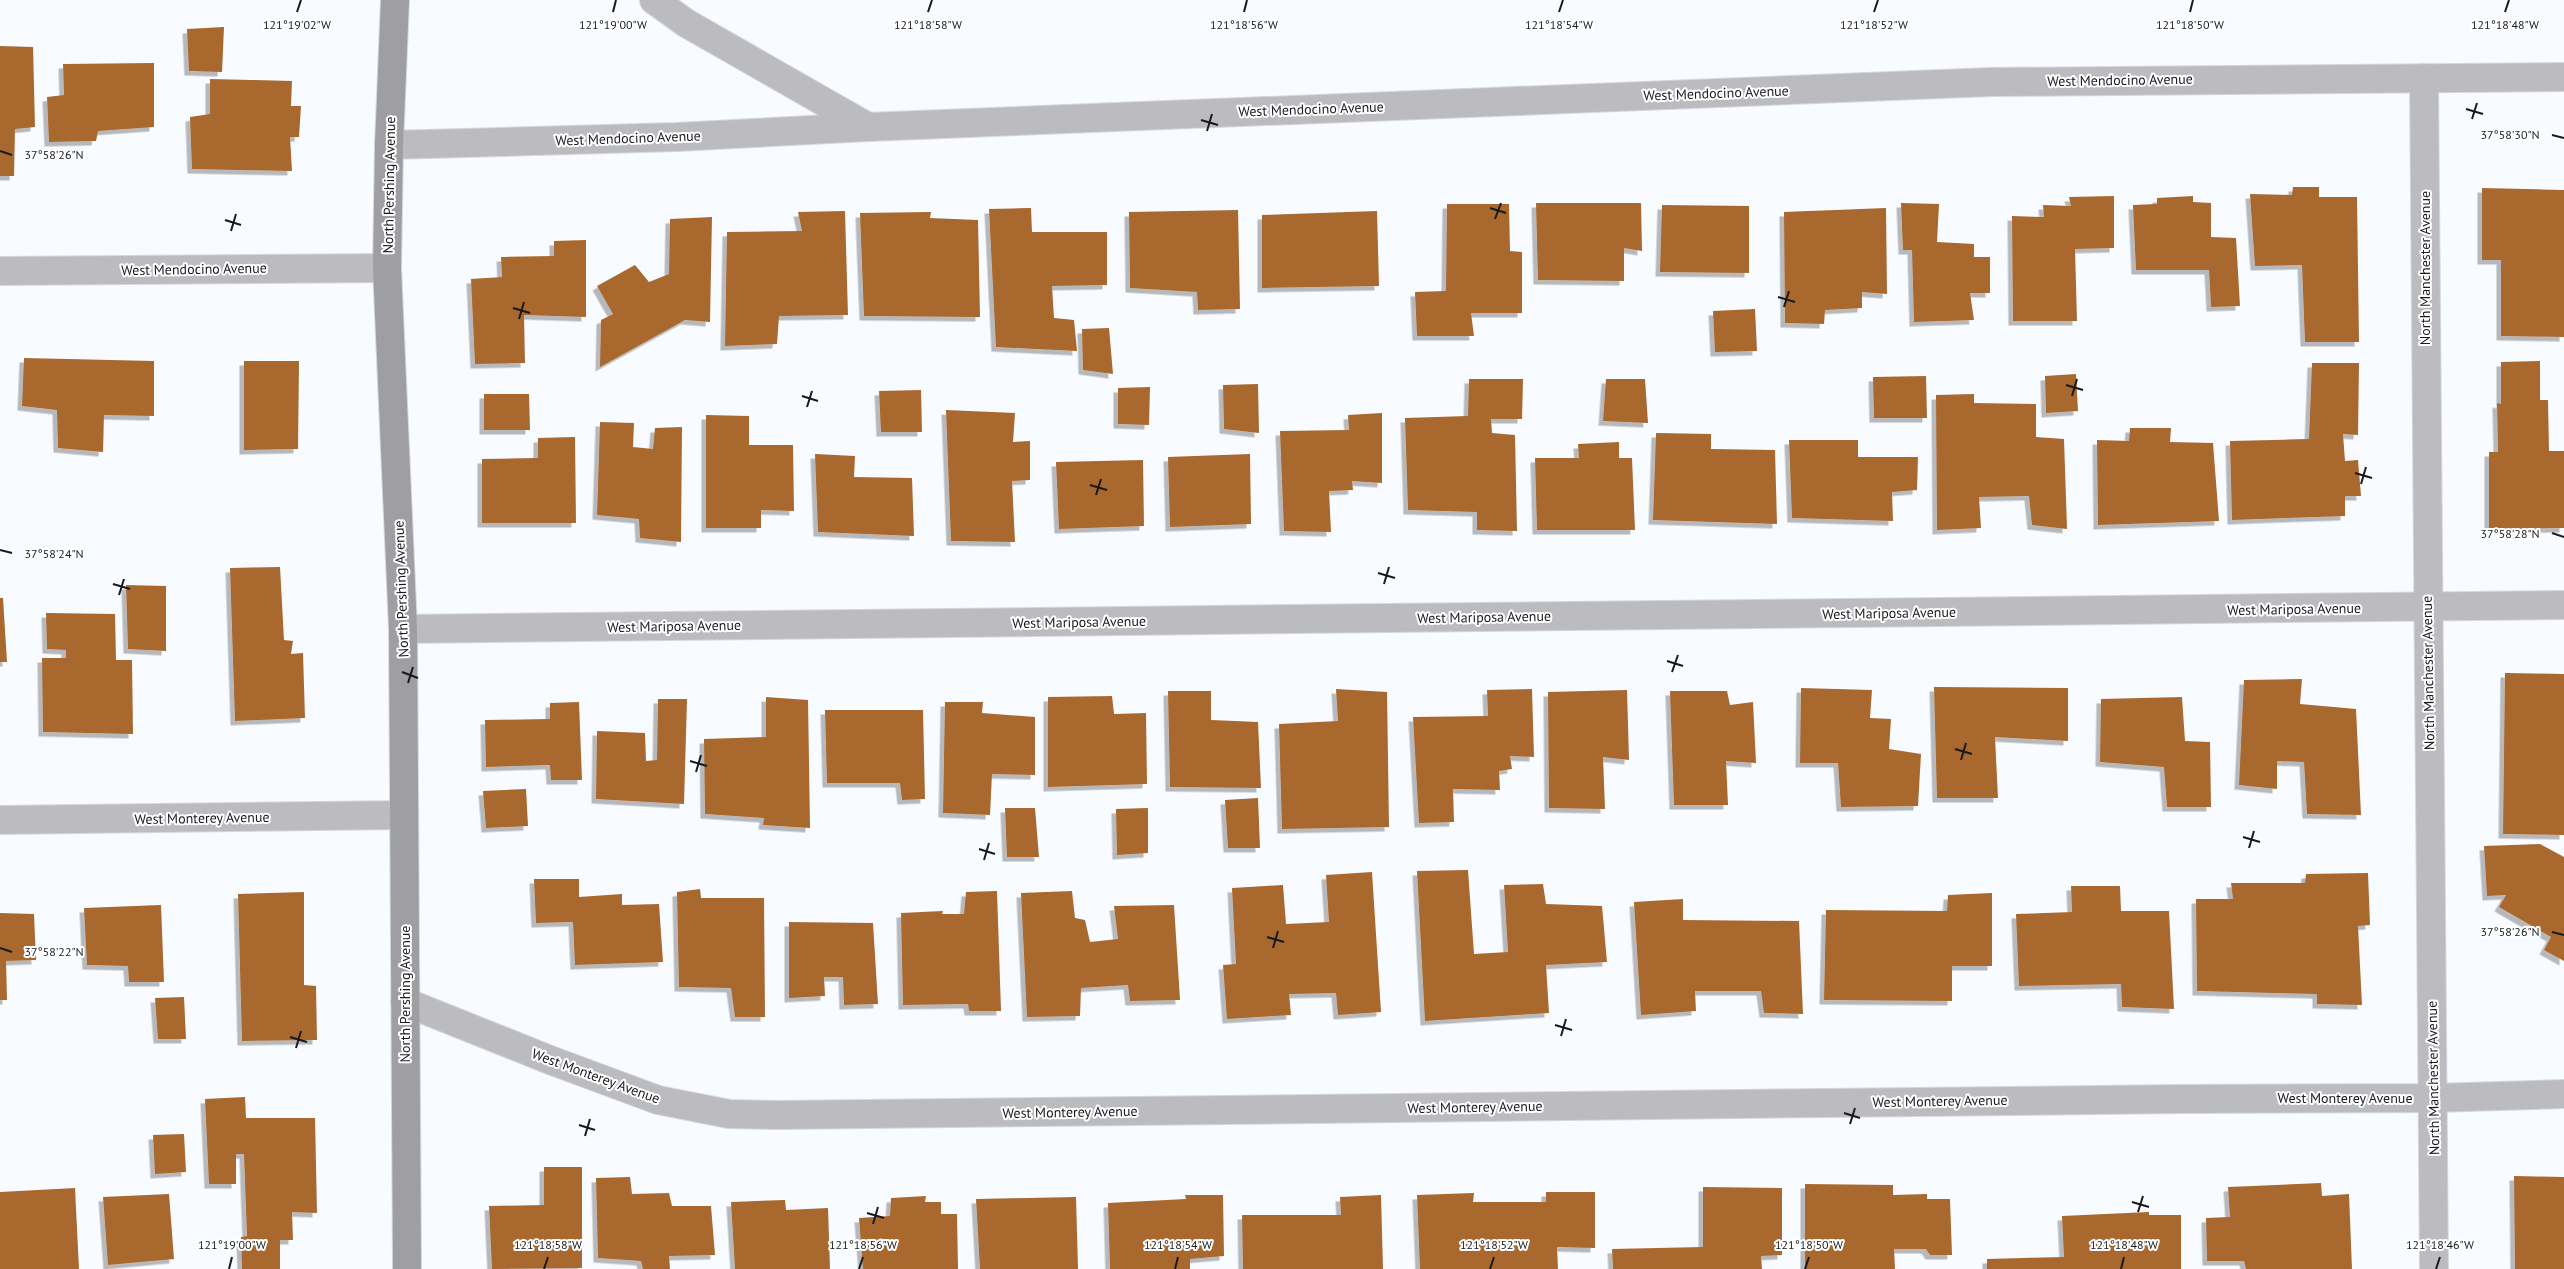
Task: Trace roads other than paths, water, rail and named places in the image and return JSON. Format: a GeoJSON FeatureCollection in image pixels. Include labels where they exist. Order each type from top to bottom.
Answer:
{"type":"FeatureCollection","features":[{"type":"Feature","properties":{"kind":"main road","name":"North Pershing Avenue"},"geometry":{"type":"LineString","coordinates":[[395,0],[388,145],[388,268],[403,629],[407,1269]]}},
{"type":"Feature","properties":{"kind":"street"},"geometry":{"type":"LineString","coordinates":[[654,0],[686,23],[868,127]]}},
{"type":"Feature","properties":{"kind":"street","name":"West Mendocino Avenue"},"geometry":{"type":"LineString","coordinates":[[388,145],[677,136],[1991,82],[2564,77]]}},
{"type":"Feature","properties":{"kind":"street","name":"North Manchester Avenue"},"geometry":{"type":"LineString","coordinates":[[2424,78],[2434,1269]]}},
{"type":"Feature","properties":{"kind":"street","name":"West Mendocino Avenue"},"geometry":{"type":"LineString","coordinates":[[0,271],[388,268]]}},
{"type":"Feature","properties":{"kind":"street","name":"West Mariposa Avenue"},"geometry":{"type":"LineString","coordinates":[[403,629],[2564,605]]}},
{"type":"Feature","properties":{"kind":"street","name":"West Monterey Avenue"},"geometry":{"type":"LineString","coordinates":[[0,820],[404,815]]}},
{"type":"Feature","properties":{"kind":"street","name":"West Monterey Avenue"},"geometry":{"type":"LineString","coordinates":[[405,1002],[550,1060],[658,1100],[729,1114],[780,1115],[2181,1098],[2433,1098],[2564,1094]]}}]}
